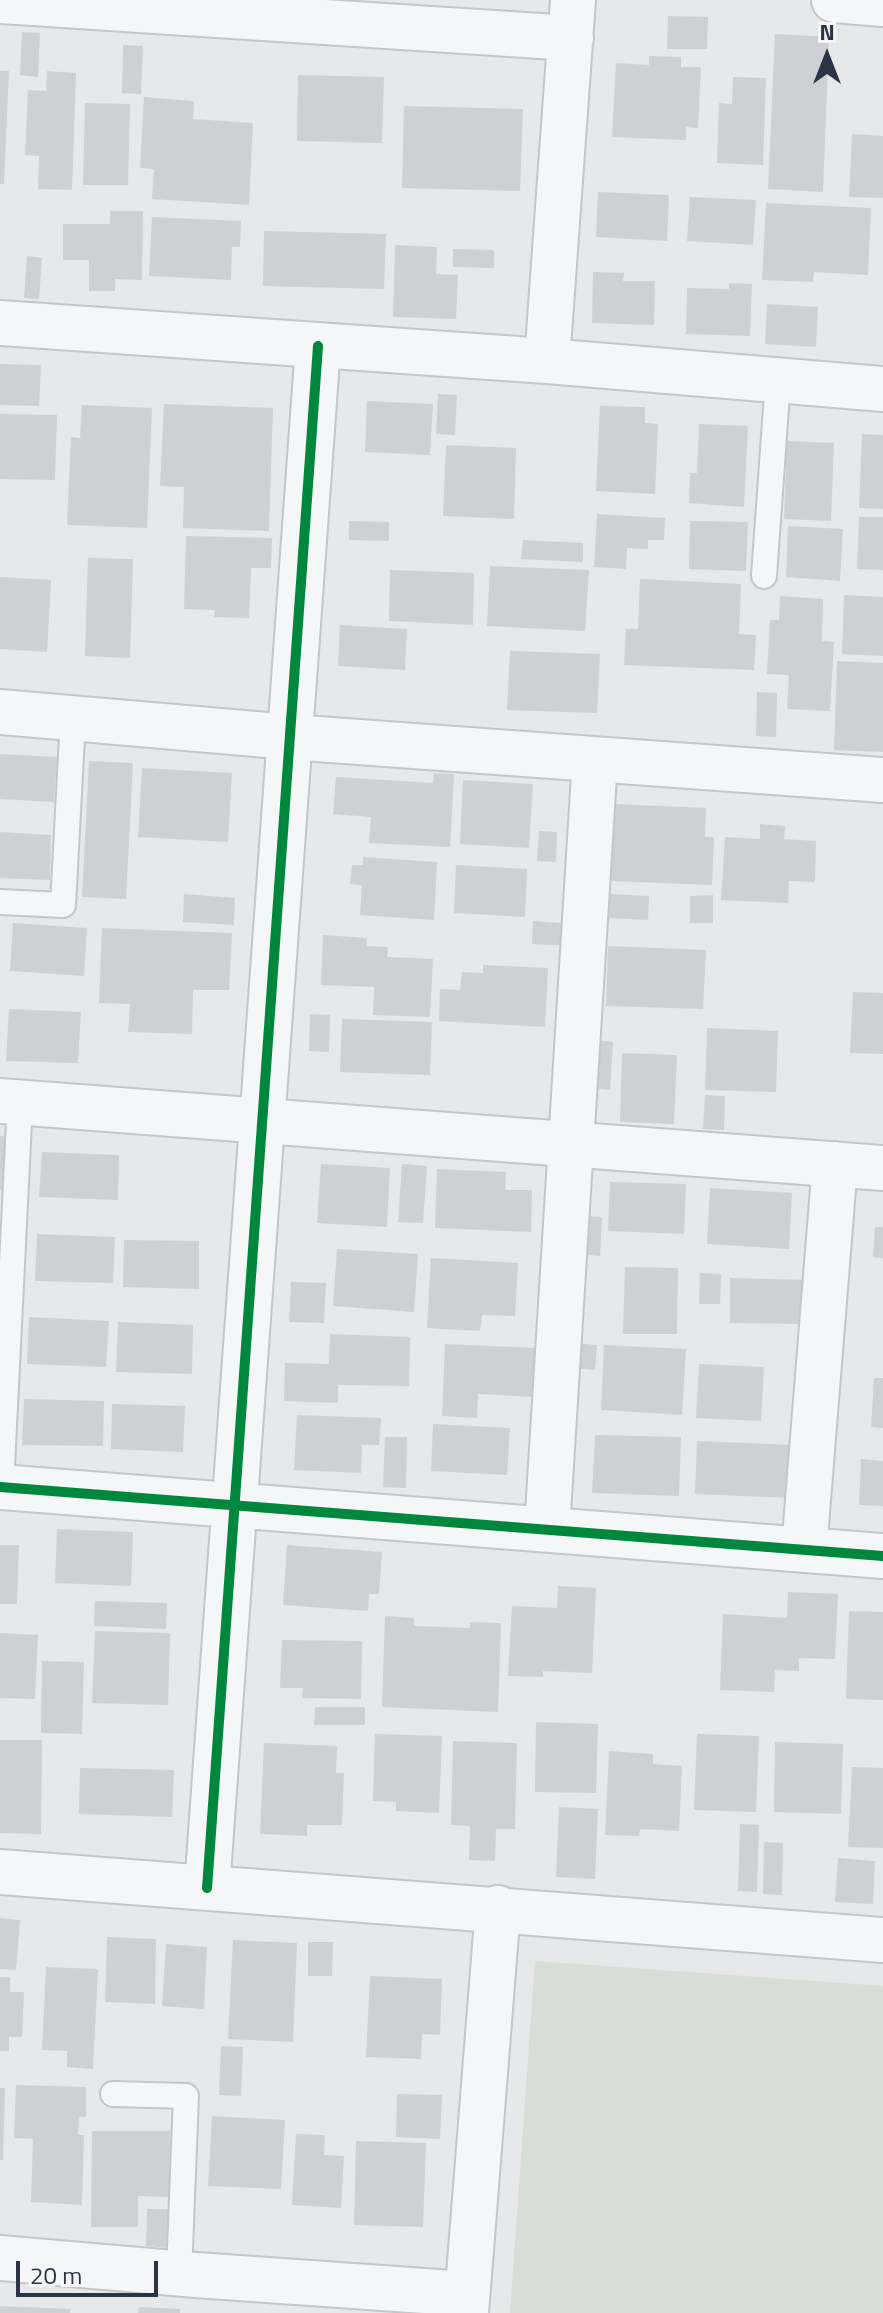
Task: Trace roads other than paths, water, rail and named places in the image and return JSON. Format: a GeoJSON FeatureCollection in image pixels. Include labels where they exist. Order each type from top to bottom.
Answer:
{"type":"FeatureCollection","features":[{"type":"Feature","properties":{"kind":"street"},"geometry":{"type":"LineString","coordinates":[[834,0],[883,4]]}},
{"type":"Feature","properties":{"kind":"street"},"geometry":{"type":"LineString","coordinates":[[0,1],[572,19],[547,361]]}},
{"type":"Feature","properties":{"kind":"street"},"geometry":{"type":"LineString","coordinates":[[0,323],[547,361],[883,389]]}},
{"type":"Feature","properties":{"kind":"street"},"geometry":{"type":"LineString","coordinates":[[207,1888],[318,346]]}},
{"type":"Feature","properties":{"kind":"street"},"geometry":{"type":"LineString","coordinates":[[0,712],[290,737],[883,780]]}},
{"type":"Feature","properties":{"kind":"street"},"geometry":{"type":"LineString","coordinates":[[547,1529],[595,759]]}},
{"type":"Feature","properties":{"kind":"street"},"geometry":{"type":"LineString","coordinates":[[10,1102],[883,1168]]}},
{"type":"Feature","properties":{"kind":"street"},"geometry":{"type":"LineString","coordinates":[[804,1550],[835,1164]]}},
{"type":"Feature","properties":{"kind":"street"},"geometry":{"type":"LineString","coordinates":[[0,1487],[883,1556]]}},
{"type":"Feature","properties":{"kind":"street"},"geometry":{"type":"LineString","coordinates":[[0,1872],[883,1940]]}},
{"type":"Feature","properties":{"kind":"street"},"geometry":{"type":"LineString","coordinates":[[0,2258],[189,2287],[466,2304],[498,1908]]}},
{"type":"Feature","properties":{"kind":"lane"},"geometry":{"type":"LineString","coordinates":[[764,576],[778,380]]}},
{"type":"Feature","properties":{"kind":"lane"},"geometry":{"type":"LineString","coordinates":[[0,902],[63,905],[73,718]]}},
{"type":"Feature","properties":{"kind":"lane"},"geometry":{"type":"LineString","coordinates":[[0,1487],[10,1102]]}},
{"type":"Feature","properties":{"kind":"lane"},"geometry":{"type":"LineString","coordinates":[[113,2094],[186,2096],[189,2287]]}}]}
